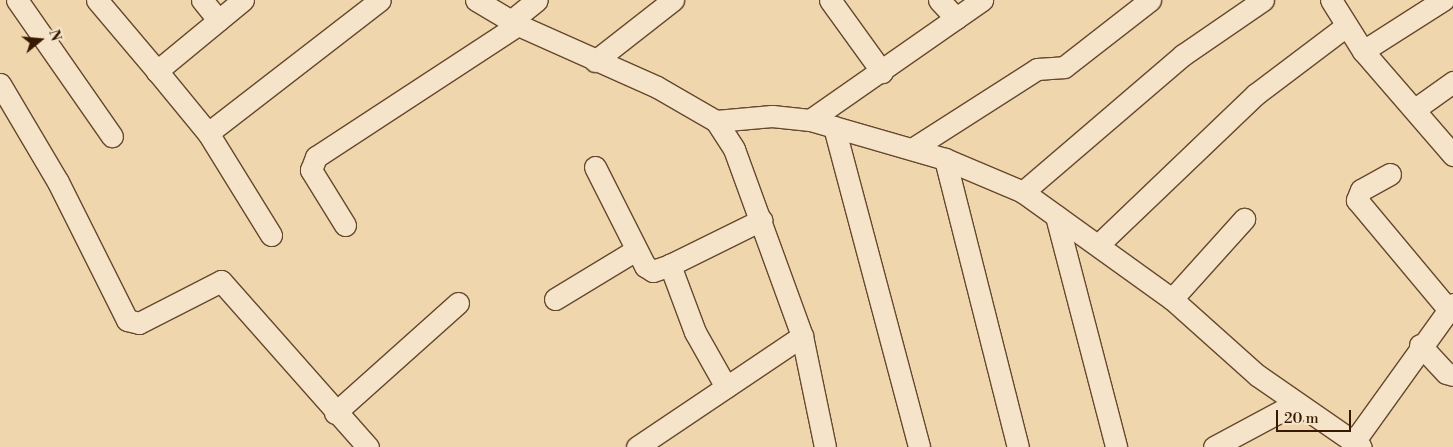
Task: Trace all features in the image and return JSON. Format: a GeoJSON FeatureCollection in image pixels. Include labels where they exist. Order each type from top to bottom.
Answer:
{"type":"FeatureCollection","features":[{"type":"Feature","properties":{"kind":"street"},"geometry":{"type":"LineString","coordinates":[[17,0],[112,136]]}},
{"type":"Feature","properties":{"kind":"street"},"geometry":{"type":"LineString","coordinates":[[97,0],[208,133],[271,235]]}},
{"type":"Feature","properties":{"kind":"street"},"geometry":{"type":"LineString","coordinates":[[202,0],[218,20]]}},
{"type":"Feature","properties":{"kind":"street"},"geometry":{"type":"LineString","coordinates":[[157,70],[243,0]]}},
{"type":"Feature","properties":{"kind":"street"},"geometry":{"type":"LineString","coordinates":[[208,133],[380,0]]}},
{"type":"Feature","properties":{"kind":"street"},"geometry":{"type":"LineString","coordinates":[[476,0],[514,23],[658,88],[716,121],[734,149],[802,336],[825,447]]}},
{"type":"Feature","properties":{"kind":"street"},"geometry":{"type":"LineString","coordinates":[[345,225],[311,170],[316,157],[514,23],[537,0]]}},
{"type":"Feature","properties":{"kind":"street"},"geometry":{"type":"LineString","coordinates":[[595,60],[673,0]]}},
{"type":"Feature","properties":{"kind":"street"},"geometry":{"type":"LineString","coordinates":[[830,0],[882,72]]}},
{"type":"Feature","properties":{"kind":"street"},"geometry":{"type":"LineString","coordinates":[[939,0],[956,18]]}},
{"type":"Feature","properties":{"kind":"street"},"geometry":{"type":"LineString","coordinates":[[810,120],[882,72],[982,0]]}},
{"type":"Feature","properties":{"kind":"street"},"geometry":{"type":"LineString","coordinates":[[1023,192],[1183,55],[1264,0]]}},
{"type":"Feature","properties":{"kind":"street"},"geometry":{"type":"LineString","coordinates":[[1331,0],[1363,51],[1453,155]]}},
{"type":"Feature","properties":{"kind":"street"},"geometry":{"type":"LineString","coordinates":[[1363,51],[1442,0]]}},
{"type":"Feature","properties":{"kind":"street"},"geometry":{"type":"LineString","coordinates":[[912,149],[1038,69],[1064,67],[1148,1]]}},
{"type":"Feature","properties":{"kind":"street"},"geometry":{"type":"LineString","coordinates":[[1098,245],[1256,94],[1346,26]]}},
{"type":"Feature","properties":{"kind":"street"},"geometry":{"type":"LineString","coordinates":[[1415,109],[1453,82]]}},
{"type":"Feature","properties":{"kind":"street"},"geometry":{"type":"LineString","coordinates":[[0,84],[58,182],[127,320],[140,323],[221,281],[335,413],[368,447]]}},
{"type":"Feature","properties":{"kind":"street"},"geometry":{"type":"LineString","coordinates":[[716,121],[772,116],[810,120],[945,159],[1023,192],[1172,299],[1257,375],[1357,445],[1420,345],[1450,306],[1357,200],[1361,190],[1390,174]]}},
{"type":"Feature","properties":{"kind":"street"},"geometry":{"type":"LineString","coordinates":[[834,127],[919,447]]}},
{"type":"Feature","properties":{"kind":"street"},"geometry":{"type":"LineString","coordinates":[[945,159],[1018,447]]}},
{"type":"Feature","properties":{"kind":"street"},"geometry":{"type":"LineString","coordinates":[[595,167],[636,250],[653,271],[670,265],[761,220]]}},
{"type":"Feature","properties":{"kind":"street"},"geometry":{"type":"LineString","coordinates":[[1056,216],[1116,447]]}},
{"type":"Feature","properties":{"kind":"street"},"geometry":{"type":"LineString","coordinates":[[1172,299],[1244,219]]}},
{"type":"Feature","properties":{"kind":"street"},"geometry":{"type":"LineString","coordinates":[[555,299],[636,250]]}},
{"type":"Feature","properties":{"kind":"street"},"geometry":{"type":"LineString","coordinates":[[670,265],[695,332],[726,387]]}},
{"type":"Feature","properties":{"kind":"street"},"geometry":{"type":"LineString","coordinates":[[335,413],[458,303]]}},
{"type":"Feature","properties":{"kind":"street"},"geometry":{"type":"LineString","coordinates":[[637,447],[802,336]]}},
{"type":"Feature","properties":{"kind":"street"},"geometry":{"type":"LineString","coordinates":[[1420,345],[1446,373],[1453,374]]}},
{"type":"Feature","properties":{"kind":"street"},"geometry":{"type":"LineString","coordinates":[[1214,447],[1296,403]]}}]}
